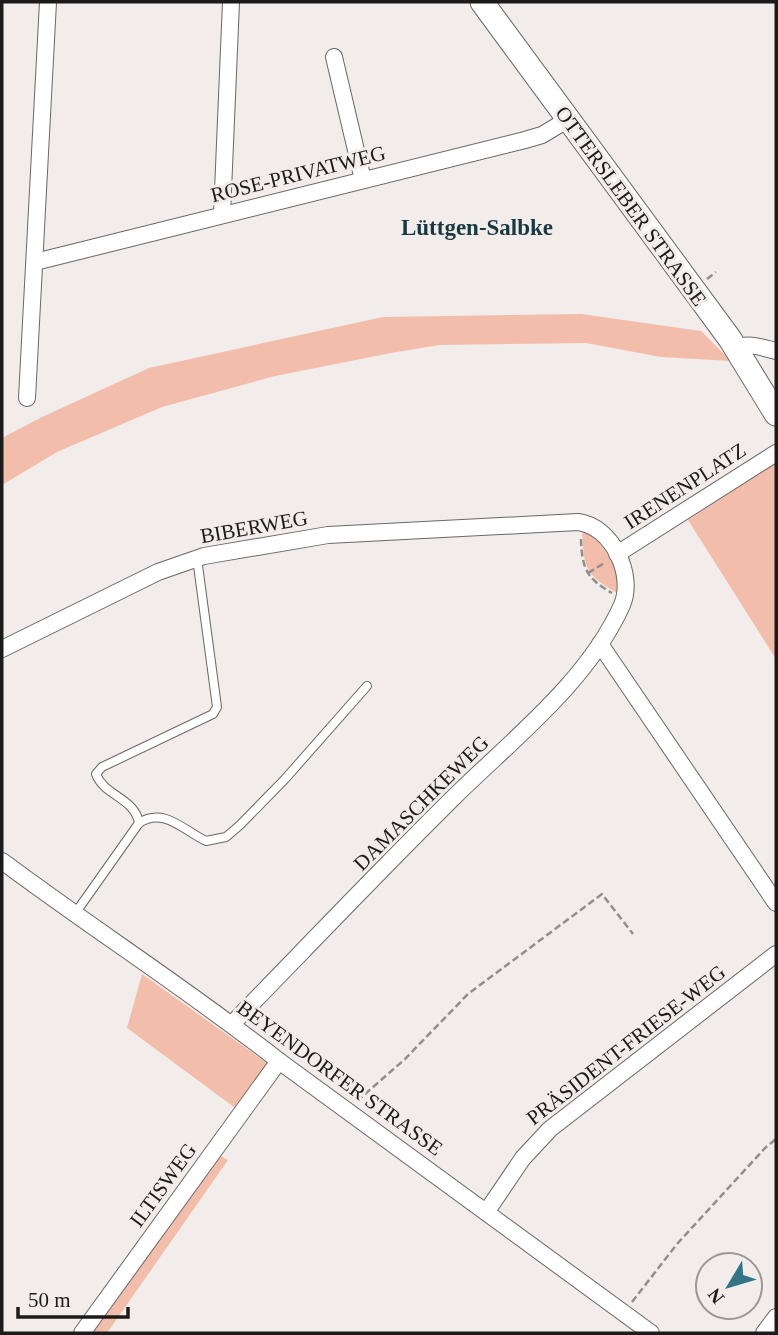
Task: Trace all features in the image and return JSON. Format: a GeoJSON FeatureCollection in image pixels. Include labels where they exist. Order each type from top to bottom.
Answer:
{"type":"FeatureCollection","features":[{"type":"Feature","properties":{"kind":"main road","name":"OTTERSLEBER STRASSE"},"geometry":{"type":"LineString","coordinates":[[482,2],[736,348],[776,414]]}},
{"type":"Feature","properties":{"kind":"street"},"geometry":{"type":"LineString","coordinates":[[27,398],[48,2]]}},
{"type":"Feature","properties":{"kind":"street"},"geometry":{"type":"LineString","coordinates":[[222,214],[231,2]]}},
{"type":"Feature","properties":{"kind":"street"},"geometry":{"type":"LineString","coordinates":[[334,57],[363,180]]}},
{"type":"Feature","properties":{"kind":"street","name":"ROSE-PRIVATWEG"},"geometry":{"type":"LineString","coordinates":[[35,262],[537,137],[567,120]]}},
{"type":"Feature","properties":{"kind":"street"},"geometry":{"type":"LineString","coordinates":[[736,348],[743,345],[776,351]]}},
{"type":"Feature","properties":{"kind":"street","name":"IRENENPLATZ"},"geometry":{"type":"LineString","coordinates":[[617,554],[776,453]]}},
{"type":"Feature","properties":{"kind":"street","name":"IRENENPLATZ"},"geometry":{"type":"LineString","coordinates":[[580,522],[598,529],[617,554],[625,576],[624,600]]}},
{"type":"Feature","properties":{"kind":"street","name":"BIBERWEG"},"geometry":{"type":"LineString","coordinates":[[2,649],[158,572],[197,558],[328,535],[580,522]]}},
{"type":"Feature","properties":{"kind":"street","name":"DAMASCHKEWEG"},"geometry":{"type":"LineString","coordinates":[[232,1024],[559,694],[600,644],[624,600]]}},
{"type":"Feature","properties":{"kind":"street"},"geometry":{"type":"LineString","coordinates":[[600,644],[776,903]]}},
{"type":"Feature","properties":{"kind":"street","name":"BEYENDORFER STRASSE"},"geometry":{"type":"LineString","coordinates":[[2,861],[74,915],[232,1024],[651,1333]]}},
{"type":"Feature","properties":{"kind":"street","name":"PRÄSIDENT-FRIESE-WEG"},"geometry":{"type":"LineString","coordinates":[[486,1211],[523,1158],[550,1129],[776,954]]}},
{"type":"Feature","properties":{"kind":"street","name":"ILTISWEG"},"geometry":{"type":"LineString","coordinates":[[82,1333],[279,1061]]}},
{"type":"Feature","properties":{"kind":"street"},"geometry":{"type":"LineString","coordinates":[[764,1333],[776,1317]]}},
{"type":"Feature","properties":{"kind":"lane"},"geometry":{"type":"LineString","coordinates":[[139,823],[137,814],[129,804],[99,783],[96,774],[102,767],[213,714],[217,707],[197,558]]}},
{"type":"Feature","properties":{"kind":"lane"},"geometry":{"type":"LineString","coordinates":[[74,915],[139,823],[156,816],[168,818],[206,841],[226,837],[285,779],[367,686]]}},
{"type":"Feature","properties":{"kind":"path"},"geometry":{"type":"LineString","coordinates":[[712,275],[716,272]]}},
{"type":"Feature","properties":{"kind":"path"},"geometry":{"type":"LineString","coordinates":[[580,522],[582,562],[588,573],[594,582],[624,600]]}},
{"type":"Feature","properties":{"kind":"path"},"geometry":{"type":"LineString","coordinates":[[588,573],[617,554]]}},
{"type":"Feature","properties":{"kind":"path"},"geometry":{"type":"LineString","coordinates":[[346,1110],[404,1060],[468,993],[602,894],[633,934]]}},
{"type":"Feature","properties":{"kind":"path"},"geometry":{"type":"LineString","coordinates":[[624,1313],[677,1244],[765,1147],[776,1139]]}},
{"type":"Feature","properties":{"kind":"shaded area"},"geometry":{"type":"Polygon","coordinates":[[[581,314],[701,331],[731,361],[661,357],[586,343],[439,345],[391,353],[275,376],[162,407],[57,452],[2,485],[2,438],[149,368],[383,317],[581,314]]]}},
{"type":"Feature","properties":{"kind":"shaded area"},"geometry":{"type":"Polygon","coordinates":[[[776,463],[776,659],[688,520],[776,463]]]}},
{"type":"Feature","properties":{"kind":"shaded area"},"geometry":{"type":"Polygon","coordinates":[[[582,529],[599,543],[612,563],[618,576],[619,594],[599,581],[588,569],[582,529]]]}},
{"type":"Feature","properties":{"kind":"shaded area"},"geometry":{"type":"Polygon","coordinates":[[[142,974],[271,1066],[238,1110],[127,1028],[142,974]]]}},
{"type":"Feature","properties":{"kind":"shaded area"},"geometry":{"type":"Polygon","coordinates":[[[219,1155],[228,1160],[107,1333],[90,1333],[219,1155]]]}},
{"type":"Feature","properties":{"kind":"district","name":"Lüttgen-Salbke"},"geometry":{"type":"Point","coordinates":[477,227]}}]}
